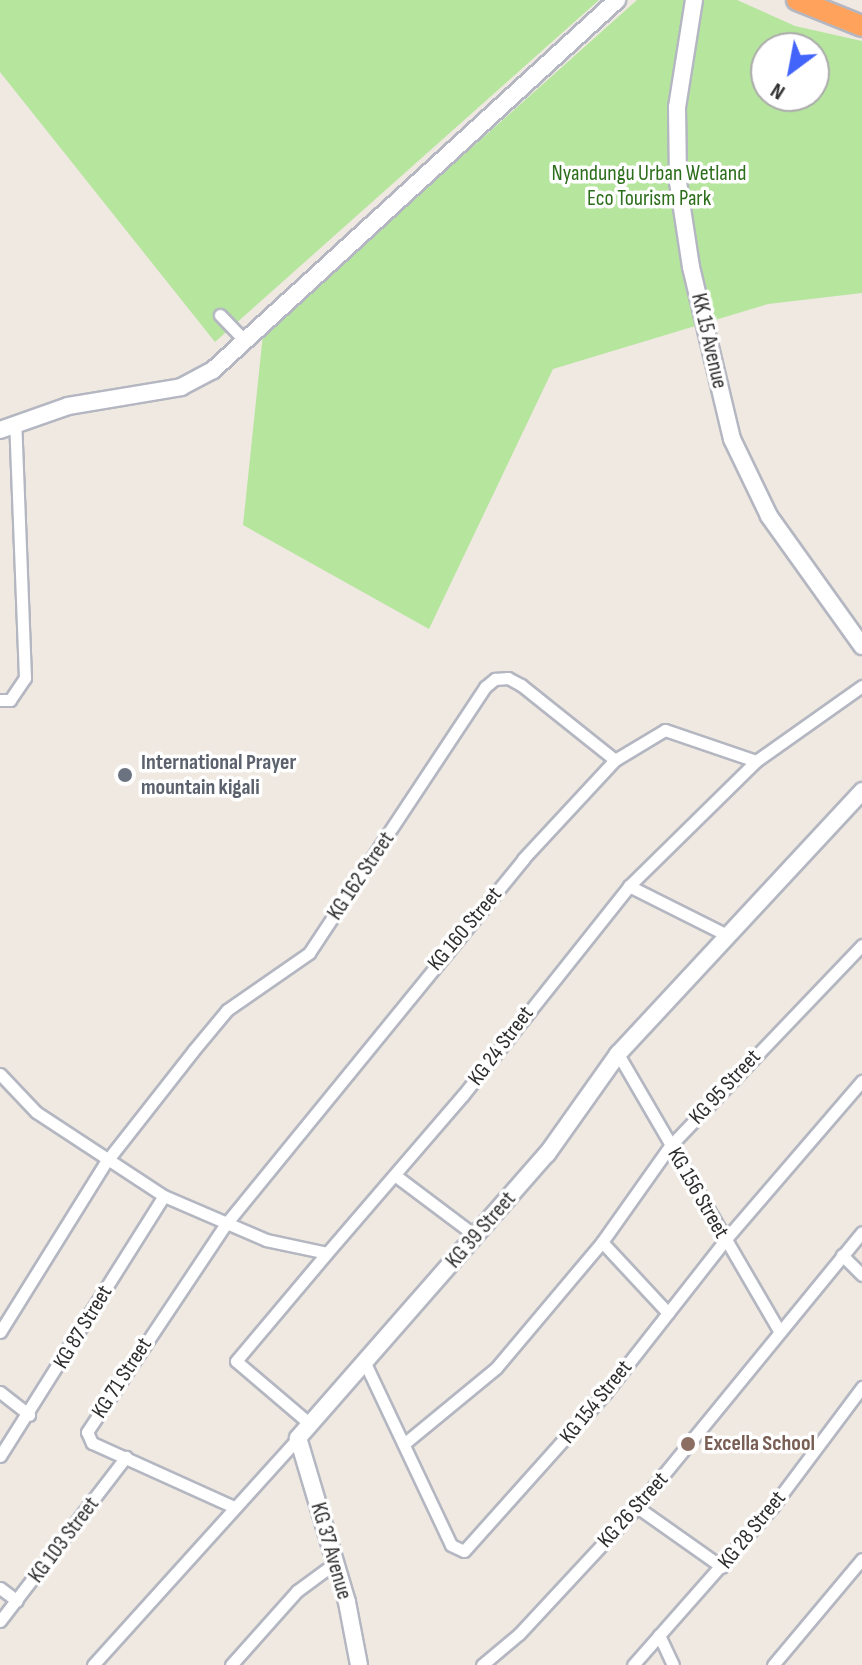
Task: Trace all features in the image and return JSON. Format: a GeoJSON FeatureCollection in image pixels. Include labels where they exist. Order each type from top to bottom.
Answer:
{"type":"FeatureCollection","features":[{"type":"Feature","properties":{"kind":"highway"},"geometry":{"type":"LineString","coordinates":[[797,0],[862,26]]}},
{"type":"Feature","properties":{"kind":"street"},"geometry":{"type":"LineString","coordinates":[[0,700],[10,700],[25,678],[7,426],[68,406],[181,387],[213,370],[242,338],[617,0]]}},
{"type":"Feature","properties":{"kind":"street","name":"KK 15 Avenue"},"geometry":{"type":"LineString","coordinates":[[694,0],[677,107],[678,182],[691,267],[732,439],[769,516],[862,646]]}},
{"type":"Feature","properties":{"kind":"street"},"geometry":{"type":"LineString","coordinates":[[220,315],[242,338]]}},
{"type":"Feature","properties":{"kind":"street","name":"KG 162 Street"},"geometry":{"type":"LineString","coordinates":[[106,1162],[227,1010],[309,953],[495,679],[521,685],[615,760]]}},
{"type":"Feature","properties":{"kind":"street","name":"KG 24 Street"},"geometry":{"type":"LineString","coordinates":[[310,1424],[236,1361],[396,1176],[629,886],[756,761],[862,686]]}},
{"type":"Feature","properties":{"kind":"street","name":"KG 160 Street"},"geometry":{"type":"LineString","coordinates":[[225,1225],[523,859],[615,760],[665,730],[756,761]]}},
{"type":"Feature","properties":{"kind":"street","name":"KG 39 Street"},"geometry":{"type":"LineString","coordinates":[[93,1665],[365,1363],[547,1154],[618,1054],[861,796]]}},
{"type":"Feature","properties":{"kind":"street"},"geometry":{"type":"LineString","coordinates":[[629,886],[727,935]]}},
{"type":"Feature","properties":{"kind":"street","name":"KG 95 Street"},"geometry":{"type":"LineString","coordinates":[[405,1443],[496,1368],[602,1242],[670,1146],[862,945]]}},
{"type":"Feature","properties":{"kind":"street","name":"KG 156 Street"},"geometry":{"type":"LineString","coordinates":[[618,1054],[779,1331]]}},
{"type":"Feature","properties":{"kind":"street"},"geometry":{"type":"LineString","coordinates":[[0,1074],[36,1112],[106,1162],[164,1196],[225,1225],[327,1253]]}},
{"type":"Feature","properties":{"kind":"street","name":"KG 154 Street"},"geometry":{"type":"LineString","coordinates":[[365,1363],[451,1545],[464,1551],[567,1438],[725,1240],[862,1081]]}},
{"type":"Feature","properties":{"kind":"street"},"geometry":{"type":"LineString","coordinates":[[0,1332],[106,1162]]}},
{"type":"Feature","properties":{"kind":"street"},"geometry":{"type":"LineString","coordinates":[[396,1176],[476,1236]]}},
{"type":"Feature","properties":{"kind":"street","name":"KG 87 Street"},"geometry":{"type":"LineString","coordinates":[[0,1456],[29,1415],[164,1196]]}},
{"type":"Feature","properties":{"kind":"street","name":"KG 71 Street"},"geometry":{"type":"LineString","coordinates":[[225,1225],[87,1432],[92,1443],[234,1507]]}},
{"type":"Feature","properties":{"kind":"street","name":"KG 26 Street"},"geometry":{"type":"LineString","coordinates":[[482,1665],[519,1634],[637,1507],[862,1232]]}},
{"type":"Feature","properties":{"kind":"street"},"geometry":{"type":"LineString","coordinates":[[602,1242],[668,1313]]}},
{"type":"Feature","properties":{"kind":"street"},"geometry":{"type":"LineString","coordinates":[[842,1255],[862,1275]]}},
{"type":"Feature","properties":{"kind":"street"},"geometry":{"type":"LineString","coordinates":[[0,1392],[29,1415]]}},
{"type":"Feature","properties":{"kind":"street","name":"KG 28 Street"},"geometry":{"type":"LineString","coordinates":[[633,1665],[722,1567],[860,1393]]}},
{"type":"Feature","properties":{"kind":"street","name":"KG 37 Avenue"},"geometry":{"type":"LineString","coordinates":[[298,1438],[335,1563],[359,1665]]}},
{"type":"Feature","properties":{"kind":"street","name":"KG 103 Street"},"geometry":{"type":"LineString","coordinates":[[0,1621],[126,1457]]}},
{"type":"Feature","properties":{"kind":"street"},"geometry":{"type":"LineString","coordinates":[[637,1507],[722,1567]]}},
{"type":"Feature","properties":{"kind":"street"},"geometry":{"type":"LineString","coordinates":[[773,1665],[862,1559]]}},
{"type":"Feature","properties":{"kind":"street"},"geometry":{"type":"LineString","coordinates":[[231,1665],[297,1591],[335,1563]]}},
{"type":"Feature","properties":{"kind":"street"},"geometry":{"type":"LineString","coordinates":[[0,1588],[17,1601]]}},
{"type":"Feature","properties":{"kind":"street"},"geometry":{"type":"LineString","coordinates":[[659,1635],[673,1665]]}},
{"type":"Feature","properties":{"kind":"green space"},"geometry":{"type":"Polygon","coordinates":[[[0,0],[599,0],[215,342],[0,72],[0,0]]]}},
{"type":"Feature","properties":{"kind":"green space","name":"Nyandungu Urban Wetland Eco Tourism Park"},"geometry":{"type":"Polygon","coordinates":[[[637,0],[737,0],[795,26],[822,32],[750,32],[750,112],[830,112],[830,34],[862,41],[862,293],[768,304],[553,369],[429,629],[243,525],[263,334],[637,0]]]}},
{"type":"Feature","properties":{"kind":"place","name":"International Prayer mountain kigali"},"geometry":{"type":"Point","coordinates":[125,775]}},
{"type":"Feature","properties":{"kind":"place","name":"Excella School"},"geometry":{"type":"Point","coordinates":[688,1444]}}]}
